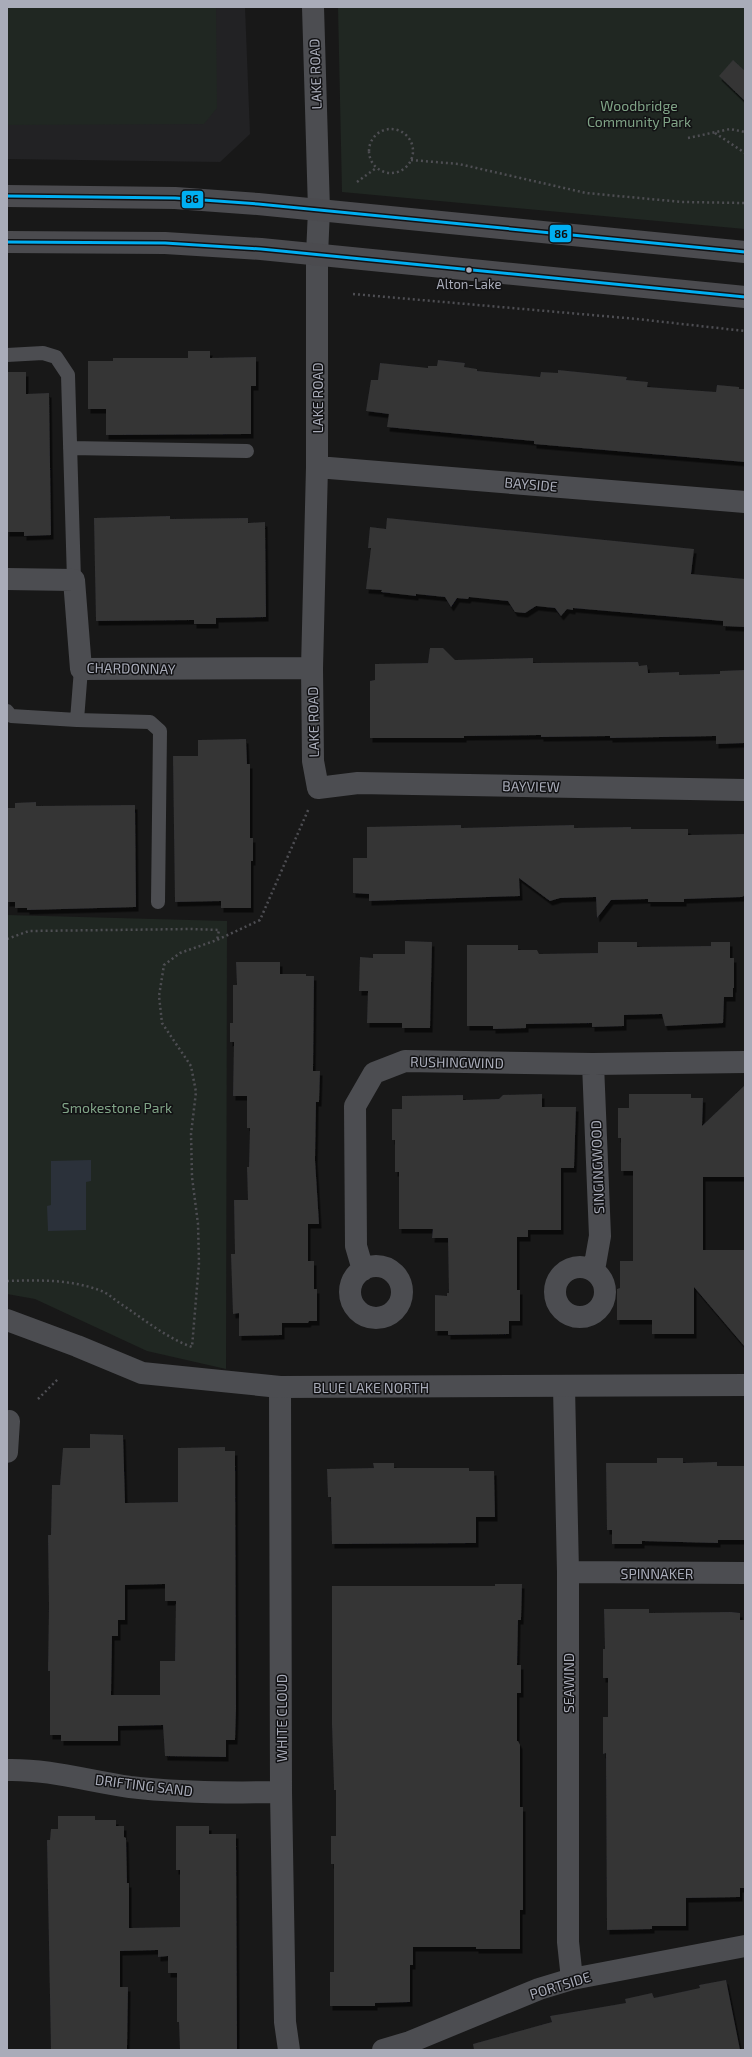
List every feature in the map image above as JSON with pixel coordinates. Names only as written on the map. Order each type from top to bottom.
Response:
[{"type":"main road","points":[[7,196],[175,198],[319,210],[745,252]]},
{"type":"main road","points":[[7,242],[165,243],[317,255],[745,297]]},
{"type":"street","name":"LAKE ROAD","points":[[312,7],[319,210],[317,255],[317,467],[312,668],[313,761],[318,788]]},
{"type":"street","name":"BAYSIDE","points":[[317,467],[745,502]]},
{"type":"street","points":[[7,579],[74,580]]},
{"type":"street","name":"CHARDONNAY","points":[[74,580],[81,669],[312,668]]},
{"type":"street","name":"BAYVIEW","points":[[318,788],[358,783],[745,790]]},
{"type":"street","name":"RUSHINGWIND","points":[[363,1270],[356,1246],[355,1106],[374,1073],[405,1061],[593,1064],[745,1062]]},
{"type":"street","name":"SINGINGWOOD","points":[[593,1064],[600,1236],[594,1270]]},
{"type":"street","name":"BLUE LAKE NORTH","points":[[7,1320],[77,1346],[142,1373],[280,1386],[745,1386]]},
{"type":"street","name":"WHITE CLOUD","points":[[280,1386],[281,1792],[285,2022],[289,2050]]},
{"type":"street","name":"SEAWIND","points":[[564,1387],[568,1572],[568,1942],[572,1978]]},
{"type":"street","points":[[7,1452],[9,1421]]},
{"type":"street","name":"SPINNAKER","points":[[568,1572],[745,1573]]},
{"type":"street","name":"DRIFTING SAND","points":[[7,1770],[39,1770],[130,1787],[213,1793],[281,1792]]},
{"type":"street","name":"PORTSIDE","points":[[383,2050],[410,2042],[539,1989],[572,1978],[745,1946]]},
{"type":"lane","points":[[7,355],[43,353],[56,357],[68,375],[74,580]]},
{"type":"lane","points":[[70,448],[248,451]]},
{"type":"lane","points":[[76,720],[81,669]]},
{"type":"lane","points":[[7,710],[10,716],[150,722],[160,731],[158,902]]},
{"type":"path","points":[[391,129],[400,131],[408,137],[412,145],[411,160],[405,168],[397,173],[381,172],[376,168],[369,156],[369,147],[373,139],[383,130],[391,129]]},
{"type":"path","points":[[688,138],[730,129],[745,132]]},
{"type":"path","points":[[714,133],[745,153]]},
{"type":"path","points":[[411,160],[459,164],[586,194],[682,202],[745,203]]},
{"type":"path","points":[[357,182],[376,168]]},
{"type":"path","points":[[353,294],[636,319],[745,331]]},
{"type":"path","points":[[7,1281],[61,1281],[104,1293],[157,1329],[181,1343],[192,1347],[199,1263],[198,1224],[192,1177],[191,1134],[196,1092],[191,1066],[162,1022],[159,996],[164,965],[180,953],[217,940],[260,920],[318,788]]},
{"type":"path","points":[[7,939],[30,930],[192,929],[219,930],[217,940]]},
{"type":"path","points":[[38,1399],[58,1379]]},
{"type":"shaded area","points":[[7,7],[245,7],[250,134],[220,162],[7,159]]},
{"type":"shaded area","points":[[91,1160],[91,1181],[86,1182],[86,1230],[48,1231],[47,1206],[51,1205],[51,1161]]},
{"type":"green space","points":[[7,7],[216,7],[217,108],[204,124],[7,125]]},
{"type":"green space","name":"Woodbridge Community Park","points":[[338,7],[745,7],[745,229],[342,192]]},
{"type":"green space","name":"Smokestone Park","points":[[7,915],[227,921],[226,1369],[147,1351],[35,1299],[7,1294]]},
{"type":"building","points":[[733,60],[745,71],[745,101],[719,76]]},
{"type":"building","points":[[188,351],[210,351],[210,358],[256,357],[256,386],[251,386],[251,434],[106,435],[106,409],[88,409],[88,361],[113,361],[113,358],[188,358]]},
{"type":"building","points":[[438,360],[465,363],[464,367],[477,369],[477,371],[540,377],[541,372],[558,373],[558,370],[627,377],[626,380],[648,382],[647,387],[716,392],[717,385],[739,387],[739,389],[745,389],[745,462],[534,444],[534,441],[387,427],[389,414],[366,411],[371,380],[378,380],[380,363],[428,368],[428,366],[437,366]]},
{"type":"building","points":[[7,372],[26,372],[26,394],[49,393],[51,535],[24,536],[24,532],[7,532]]},
{"type":"building","points":[[170,516],[170,519],[248,518],[248,523],[265,522],[266,617],[216,618],[216,624],[194,624],[194,620],[96,621],[94,518]]},
{"type":"building","points":[[387,518],[694,549],[691,574],[745,579],[745,627],[723,626],[723,621],[573,608],[573,610],[567,609],[561,616],[555,608],[536,606],[525,613],[515,612],[508,601],[469,597],[468,599],[457,598],[451,607],[445,597],[416,594],[416,596],[381,592],[382,590],[366,589],[371,548],[368,548],[370,527],[386,529]]},
{"type":"building","points":[[430,648],[443,648],[455,660],[533,658],[533,663],[638,662],[639,666],[647,665],[648,673],[679,672],[679,675],[720,674],[720,671],[745,670],[745,743],[716,744],[716,736],[610,738],[610,736],[541,737],[541,735],[464,736],[464,738],[370,738],[370,681],[375,680],[375,664],[428,663]]},
{"type":"building","points":[[246,739],[247,764],[250,764],[250,838],[253,838],[253,861],[251,861],[251,908],[221,908],[221,901],[175,902],[173,756],[198,756],[198,740]]},
{"type":"building","points":[[36,802],[36,806],[135,805],[136,907],[27,910],[27,908],[15,908],[15,902],[7,902],[7,808],[15,808],[15,803]]},
{"type":"building","points":[[461,825],[461,828],[574,825],[574,828],[631,827],[631,829],[688,829],[688,835],[745,834],[745,895],[742,897],[684,899],[684,902],[648,902],[648,899],[611,900],[597,918],[596,897],[560,898],[550,901],[519,878],[520,896],[369,901],[369,894],[353,893],[353,858],[367,858],[367,827]]},
{"type":"building","points":[[405,941],[432,942],[430,1028],[402,1028],[402,1023],[367,1023],[368,991],[359,991],[360,957],[373,958],[373,954],[405,954]]},
{"type":"building","points":[[598,942],[637,942],[637,947],[711,946],[711,942],[730,942],[730,958],[734,958],[734,988],[733,997],[724,997],[723,1023],[665,1026],[662,1014],[624,1015],[624,1026],[592,1027],[592,1023],[526,1024],[526,1028],[493,1029],[493,1026],[467,1026],[467,945],[518,945],[518,950],[537,950],[539,954],[598,953]]},
{"type":"building","points":[[236,962],[280,962],[280,974],[306,974],[306,976],[314,976],[313,1071],[320,1071],[319,1102],[316,1102],[315,1160],[319,1224],[308,1224],[308,1261],[314,1261],[314,1289],[317,1289],[317,1321],[309,1321],[308,1323],[282,1323],[282,1335],[239,1336],[239,1313],[233,1314],[231,1254],[235,1254],[234,1200],[248,1200],[247,1167],[249,1167],[250,1128],[247,1128],[247,1096],[233,1096],[234,1042],[230,1042],[230,1023],[233,1023],[233,985],[237,985]]},
{"type":"building","points":[[745,1085],[745,1177],[703,1177],[703,1250],[745,1250],[745,1347],[694,1287],[694,1334],[652,1334],[652,1320],[617,1320],[617,1289],[620,1288],[620,1261],[633,1261],[633,1171],[621,1171],[621,1138],[618,1138],[618,1108],[629,1108],[629,1094],[691,1094],[691,1098],[703,1098],[702,1126]]},
{"type":"building","points":[[542,1094],[542,1107],[576,1107],[574,1168],[561,1168],[561,1230],[528,1230],[528,1237],[517,1237],[517,1290],[520,1290],[520,1321],[509,1321],[509,1334],[448,1335],[448,1331],[435,1331],[435,1295],[447,1296],[447,1293],[449,1293],[448,1238],[432,1238],[433,1229],[399,1229],[399,1172],[395,1172],[395,1140],[392,1140],[392,1109],[402,1109],[402,1096],[463,1095],[463,1100],[499,1099],[503,1095]]},
{"type":"building","points":[[90,1434],[123,1435],[125,1503],[178,1502],[178,1448],[225,1447],[225,1451],[235,1451],[236,1708],[235,1740],[226,1740],[226,1757],[165,1756],[163,1725],[118,1726],[118,1741],[61,1741],[61,1735],[50,1735],[50,1671],[48,1671],[48,1535],[51,1535],[52,1485],[60,1485],[63,1448],[90,1448]],"holes":[[[165,1584],[165,1601],[176,1601],[175,1661],[160,1661],[160,1695],[111,1695],[112,1636],[118,1636],[118,1620],[125,1620],[125,1585]]]},
{"type":"building","points":[[657,1458],[683,1458],[683,1463],[717,1462],[717,1466],[745,1466],[745,1540],[718,1540],[718,1543],[642,1541],[642,1544],[612,1544],[612,1530],[607,1530],[606,1463],[657,1463]]},
{"type":"building","points":[[373,1463],[394,1463],[394,1468],[469,1468],[469,1471],[494,1471],[495,1517],[476,1517],[476,1543],[332,1544],[331,1497],[328,1497],[327,1469],[374,1468]]},
{"type":"building","points":[[495,1584],[522,1584],[521,1620],[518,1620],[517,1665],[521,1665],[521,1693],[517,1693],[517,1741],[520,1745],[520,1807],[523,1807],[523,1910],[520,1910],[520,1949],[413,1947],[413,1965],[410,1965],[410,2002],[375,2003],[375,2006],[330,2006],[330,1972],[334,1972],[334,1864],[331,1864],[331,1836],[336,1836],[336,1790],[334,1790],[332,1724],[332,1586],[495,1586]]},
{"type":"building","points":[[604,1609],[649,1609],[649,1613],[731,1612],[740,1613],[740,1620],[745,1620],[745,1888],[740,1888],[740,1897],[686,1898],[686,1926],[652,1926],[652,1929],[607,1930],[606,1753],[603,1754],[603,1717],[608,1717],[608,1678],[603,1678],[603,1649],[605,1649]]},
{"type":"building","points":[[58,1816],[95,1816],[95,1820],[116,1820],[116,1826],[124,1826],[124,1837],[126,1838],[127,1883],[129,1883],[129,1928],[180,1927],[180,1870],[176,1870],[176,1826],[209,1826],[209,1834],[236,1834],[237,2050],[180,2050],[179,2022],[177,2022],[177,1973],[168,1973],[168,1956],[158,1957],[158,1950],[120,1951],[120,1987],[128,1987],[127,2050],[51,2050],[47,1840],[50,1840],[51,1829],[58,1829]]},
{"type":"building","points":[[726,1980],[740,2050],[474,2050],[473,2044],[552,2022],[550,2016],[626,2003],[625,1999],[652,1993],[654,1998],[700,1988],[699,1985]]},
{"type":"transit line","name":"86","points":[[7,196],[175,198],[258,204],[745,252]]},
{"type":"transit line","name":"86","points":[[7,242],[165,243],[261,249],[745,297]]},
{"type":"place","name":"Alton-Lake","points":[[469,270]]}]
